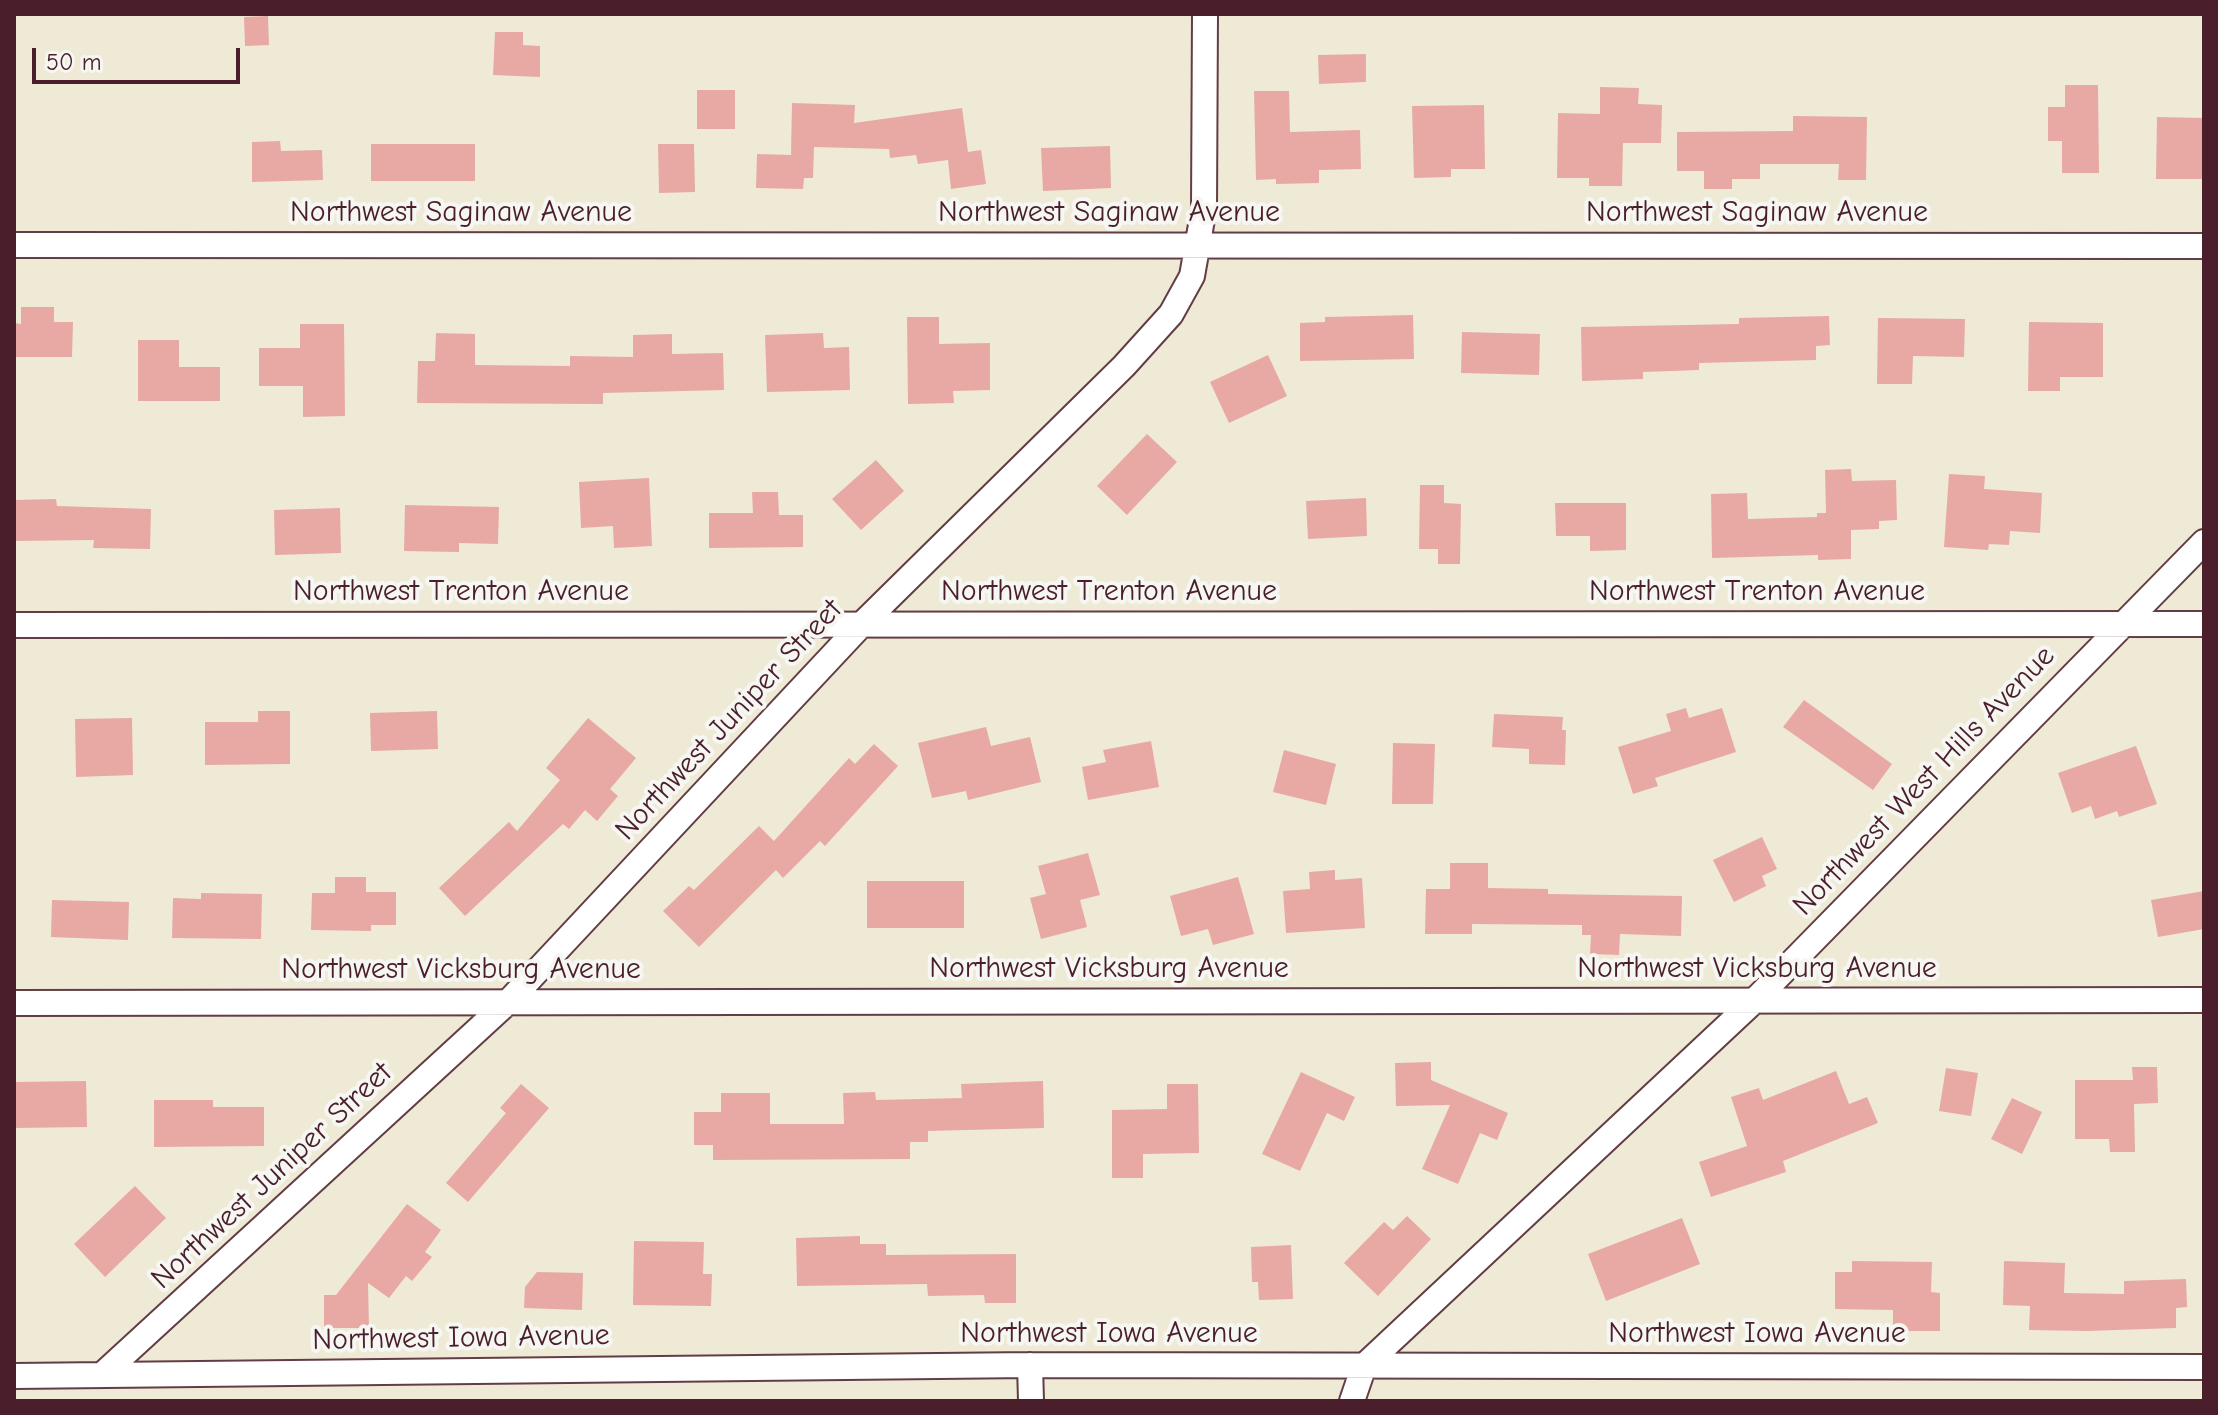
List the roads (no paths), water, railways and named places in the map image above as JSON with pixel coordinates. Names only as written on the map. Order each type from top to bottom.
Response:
[{"type":"street","name":"Northwest Juniper Street","points":[[104,1373],[509,1001],[862,624],[1124,366],[1171,314],[1192,276],[1204,208],[1205,14]]},
{"type":"street","name":"Northwest Saginaw Avenue","points":[[14,245],[2204,246]]},
{"type":"street","name":"Northwest West Hills Avenue","points":[[1352,1401],[1364,1366],[1754,1001],[2204,542]]},
{"type":"street","name":"Northwest Trenton Avenue","points":[[14,625],[2204,624]]},
{"type":"street","name":"Northwest Vicksburg Avenue","points":[[14,1003],[2204,1000]]},
{"type":"street","name":"Northwest Iowa Avenue","points":[[14,1376],[1030,1365],[2204,1367]]},
{"type":"street","points":[[1030,1365],[1031,1401]]}]
